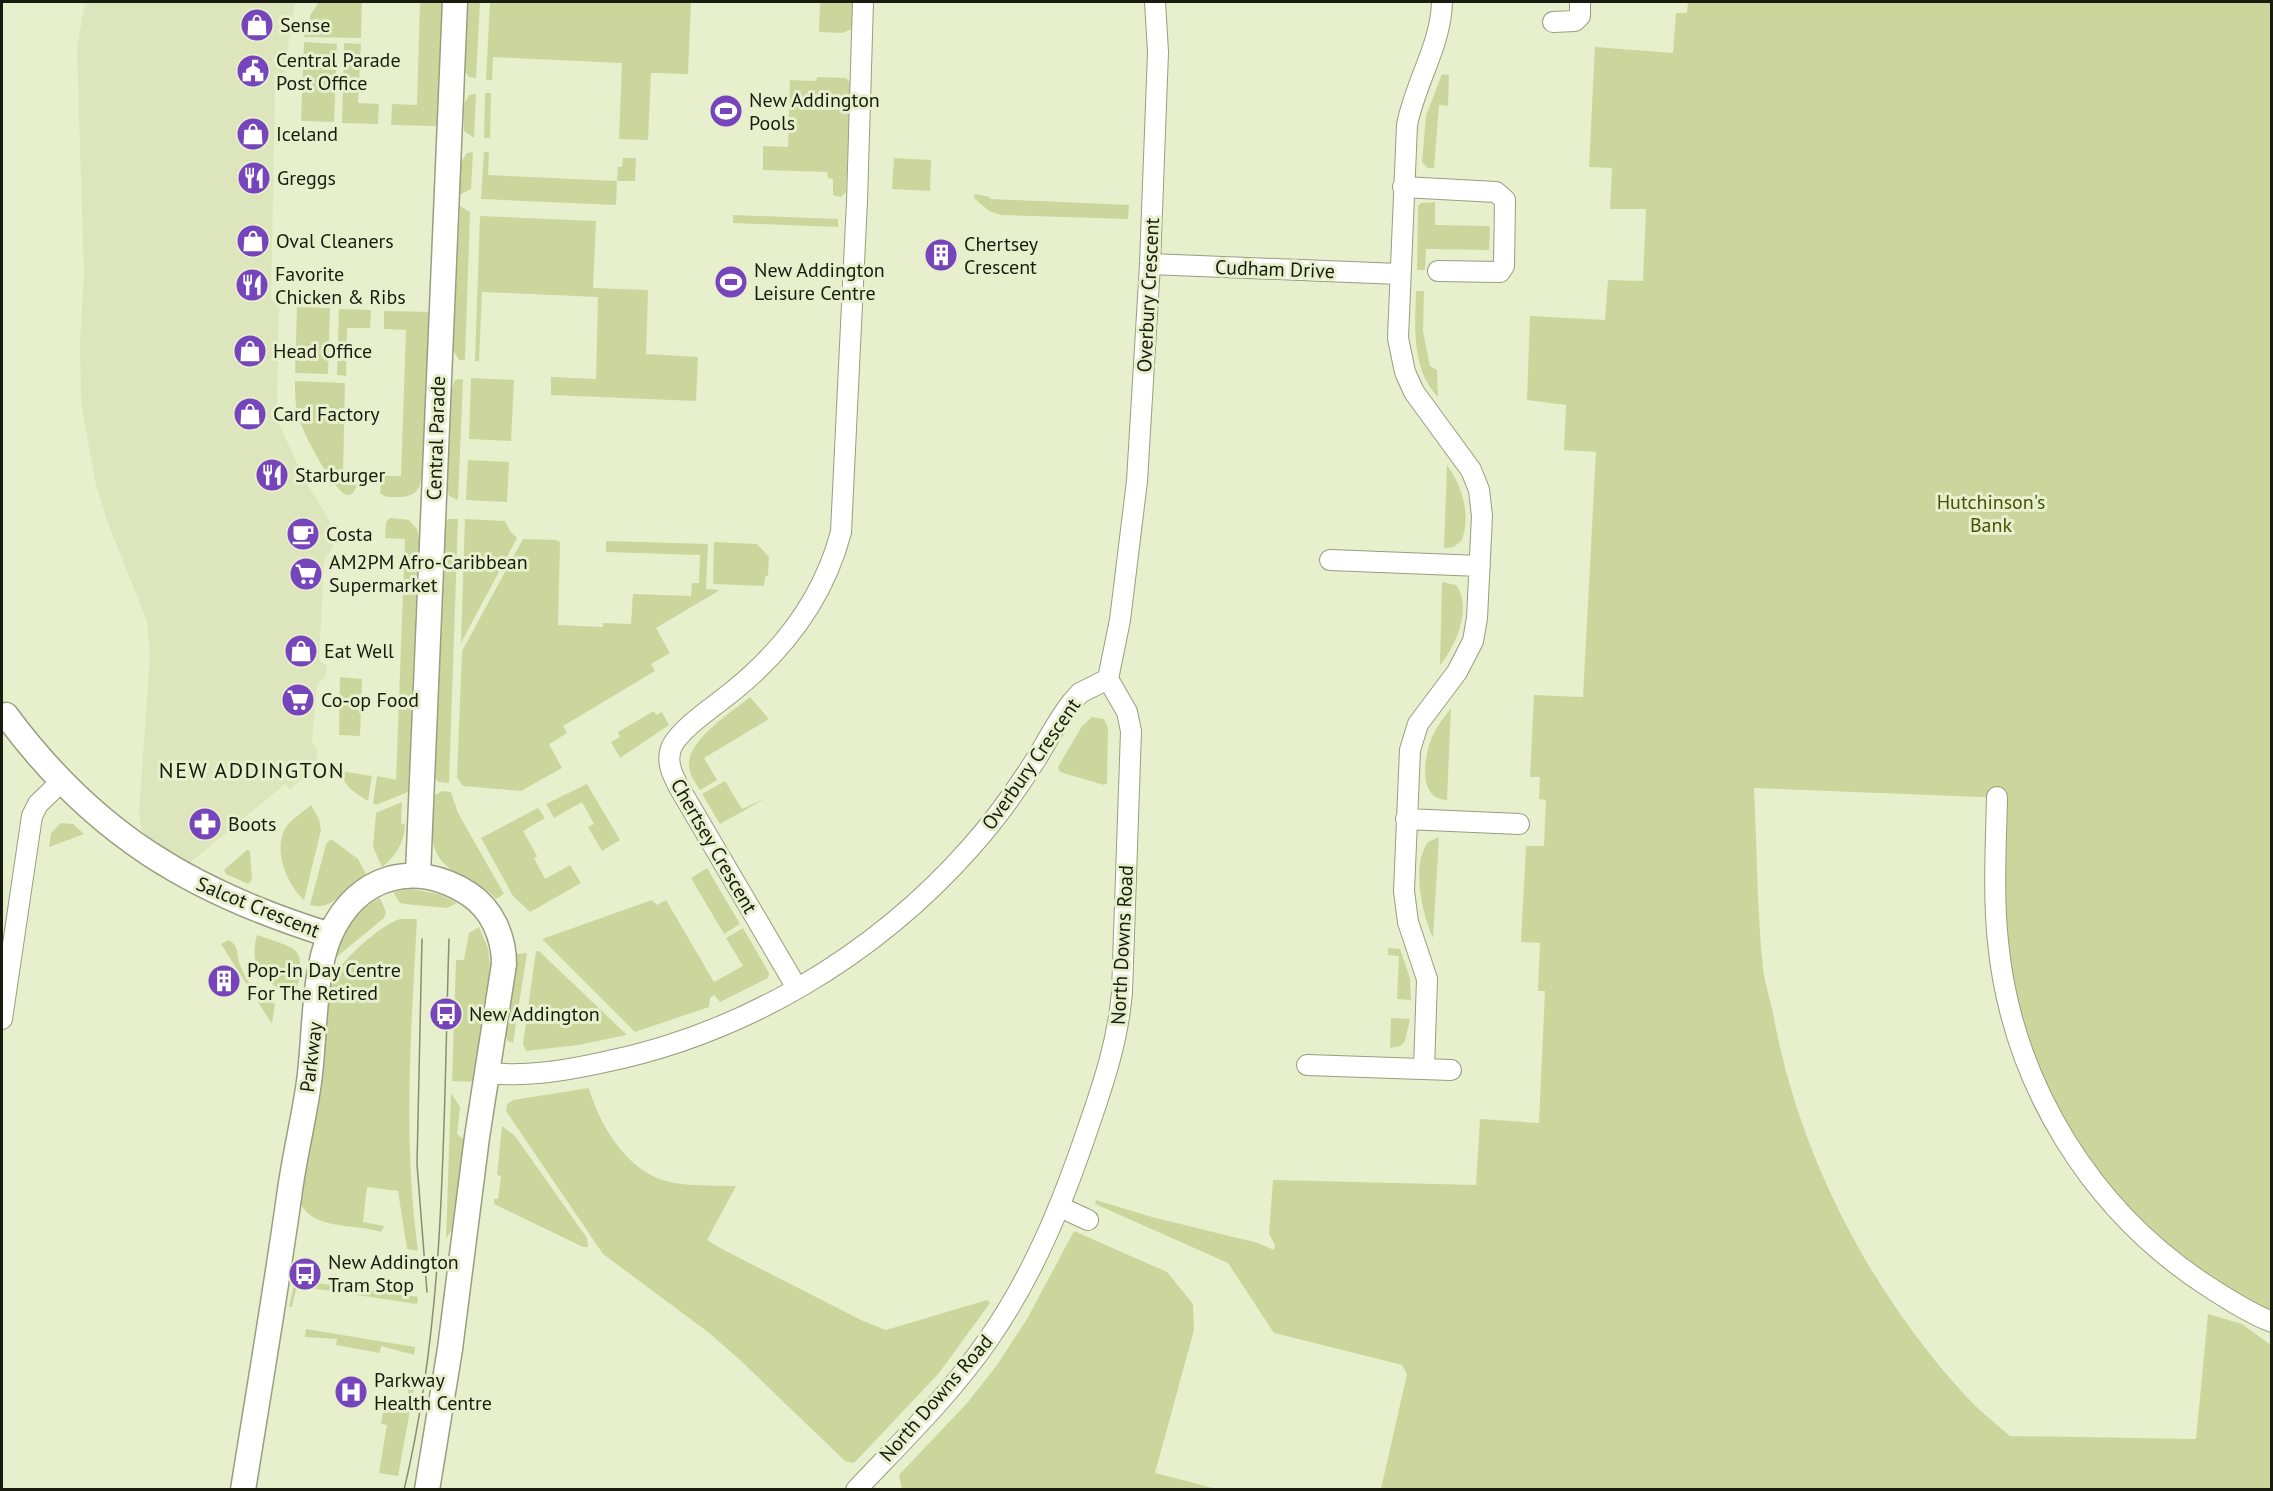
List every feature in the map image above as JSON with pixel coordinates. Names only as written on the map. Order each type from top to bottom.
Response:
[{"type":"street","name":"Central Parade","points":[[418,874],[455,2]]},
{"type":"street","name":"Chertsey Crescent","points":[[797,988],[680,789],[671,771],[670,756],[675,742],[682,734],[752,675],[783,644],[824,582],[839,539],[844,511],[863,2]]},
{"type":"street","name":"Overbury Crescent","points":[[488,1072],[534,1074],[645,1053],[720,1027],[797,988],[867,943],[945,874],[981,836],[1012,796],[1071,702],[1080,693],[1108,679],[1120,620],[1137,482],[1150,264],[1158,52],[1155,2]]},
{"type":"street","points":[[1424,1069],[1428,987],[1404,899],[1406,819],[1412,739],[1422,717],[1457,672],[1470,649],[1477,618],[1482,516],[1475,479],[1461,453],[1416,396],[1405,372],[1398,338],[1403,188],[1410,109],[1438,33],[1442,2]]},
{"type":"street","points":[[1553,22],[1575,21],[1580,16],[1580,2]]},
{"type":"street","points":[[1403,188],[1496,192],[1505,200],[1504,266],[1500,273],[1438,271]]},
{"type":"street","name":"Cudham Drive","points":[[1150,264],[1399,274]]},
{"type":"street","points":[[1330,560],[1480,566]]},
{"type":"street","name":"North Downs Road","points":[[864,1487],[988,1341],[1021,1287],[1060,1207],[1105,1079],[1120,1017],[1131,731],[1123,700],[1108,679]]},
{"type":"street","name":"Salcot Crescent","points":[[3,714],[62,782],[100,819],[135,845],[196,884],[258,910],[330,935]]},
{"type":"street","points":[[2,1019],[30,825],[38,804],[62,782]]},
{"type":"street","points":[[1997,797],[1998,943],[2006,992],[2024,1061],[2044,1103],[2068,1146],[2102,1195],[2148,1241],[2182,1270],[2271,1322]]},
{"type":"street","points":[[1406,819],[1519,824]]},
{"type":"street","name":"Parkway","points":[[243,1490],[309,1082],[322,969],[330,935],[344,913],[370,888],[392,878],[418,874],[450,883],[470,894],[486,911],[502,940],[503,980],[477,1137],[450,1349],[427,1490]]},
{"type":"street","points":[[1307,1065],[1451,1070]]},
{"type":"street","points":[[1060,1207],[1088,1220]]},
{"type":"shaded area","points":[[85,2],[295,2],[283,80],[275,89],[271,300],[279,300],[277,404],[280,426],[305,481],[329,519],[333,537],[333,547],[324,561],[319,659],[327,667],[326,677],[317,684],[312,742],[318,751],[315,765],[308,774],[290,789],[285,784],[191,862],[183,861],[152,842],[141,829],[139,814],[150,655],[147,621],[108,523],[95,481],[81,401],[80,340],[84,277],[77,48]]},
{"type":"green space","points":[[319,2],[362,2],[361,38],[304,37],[311,14]]},
{"type":"green space","points":[[420,2],[442,2],[437,126],[391,125],[392,104],[417,105]]},
{"type":"green space","points":[[467,2],[480,2],[476,78],[469,77],[464,69]]},
{"type":"green space","points":[[490,2],[691,2],[688,74],[651,73],[648,140],[619,139],[622,63],[493,57],[492,80],[486,80]]},
{"type":"green space","points":[[820,2],[853,2],[852,29],[842,33],[819,32]]},
{"type":"green space","name":"Hutchinson's Bank","points":[[1688,2],[2271,2],[2271,1318],[2203,1276],[2126,1210],[2063,1121],[2032,1054],[2008,964],[2004,901],[2006,798],[1754,788],[1763,969],[1784,1065],[1819,1167],[1868,1264],[1897,1309],[1968,1399],[2010,1436],[2196,1439],[2208,1314],[2242,1324],[2271,1345],[2271,1489],[1381,1489],[1407,1374],[1402,1365],[1274,1333],[1228,1263],[1095,1204],[1096,1200],[1152,1217],[1258,1243],[1274,1250],[1275,1245],[1269,1234],[1273,1180],[1476,1185],[1480,1119],[1539,1123],[1545,991],[1538,991],[1540,943],[1521,942],[1526,846],[1544,846],[1546,800],[1539,799],[1540,777],[1530,777],[1534,695],[1583,697],[1596,452],[1564,450],[1566,405],[1527,400],[1530,316],[1605,320],[1608,280],[1643,281],[1646,209],[1610,209],[1612,168],[1589,167],[1595,47],[1673,53],[1676,13],[1687,13]]},
{"type":"green space","points":[[304,42],[337,44],[334,122],[301,121]]},
{"type":"green space","points":[[344,43],[361,44],[358,103],[379,104],[378,124],[342,123]]},
{"type":"green space","points":[[1442,74],[1449,75],[1448,106],[1439,105],[1434,168],[1428,168],[1422,162],[1426,116]]},
{"type":"green space","points":[[817,77],[846,78],[851,83],[846,192],[841,197],[833,195],[833,179],[828,178],[827,172],[763,170],[763,146],[788,147],[790,80],[816,81]]},
{"type":"green space","points":[[485,93],[491,93],[490,138],[484,138]]},
{"type":"green space","points":[[476,94],[474,138],[464,131],[464,104],[469,95]]},
{"type":"green space","points":[[473,152],[471,189],[459,195],[461,162],[467,153]]},
{"type":"green space","points":[[484,152],[489,152],[488,175],[617,181],[616,205],[481,199]]},
{"type":"green space","points":[[623,158],[636,158],[635,181],[617,181],[618,167],[622,167]]},
{"type":"green space","points":[[894,158],[931,160],[930,191],[892,189]]},
{"type":"green space","points":[[975,194],[990,197],[990,199],[1129,205],[1128,219],[1001,215],[989,211],[974,198]]},
{"type":"green space","points":[[1435,202],[1435,225],[1490,226],[1489,250],[1426,249],[1425,270],[1417,270],[1418,206],[1421,203]]},
{"type":"green space","points":[[460,206],[470,212],[465,360],[459,360],[453,350]]},
{"type":"green space","points":[[733,215],[838,219],[838,227],[733,223]]},
{"type":"green space","points":[[480,216],[596,221],[593,288],[648,290],[646,354],[698,357],[696,401],[551,395],[551,377],[596,379],[598,297],[482,292],[479,361],[475,361]]},
{"type":"green space","points":[[1416,291],[1424,291],[1423,331],[1430,366],[1437,370],[1438,397],[1429,386],[1423,373],[1416,347]]},
{"type":"green space","points":[[297,307],[330,308],[328,374],[295,373]]},
{"type":"green space","points":[[339,309],[371,310],[370,328],[347,328],[346,376],[337,375]]},
{"type":"green space","points":[[384,311],[430,312],[422,476],[416,491],[405,496],[388,497],[380,493],[382,476],[401,476],[406,330],[384,329]]},
{"type":"green space","points":[[471,378],[514,380],[511,441],[469,439]]},
{"type":"green space","points":[[463,379],[458,500],[449,496],[447,488],[452,388],[455,380]]},
{"type":"green space","points":[[295,381],[345,383],[343,475],[355,480],[357,486],[352,494],[346,495],[333,482],[307,437],[297,410]]},
{"type":"green space","points":[[468,460],[509,462],[507,502],[466,500]]},
{"type":"green space","points":[[1447,465],[1461,491],[1466,520],[1462,540],[1454,547],[1444,548]]},
{"type":"green space","points":[[390,518],[409,520],[417,529],[419,537],[408,792],[376,805],[373,803],[377,776],[396,780],[405,539],[385,538],[386,522]]},
{"type":"green space","points":[[448,519],[458,519],[449,783],[439,782],[435,778],[444,525]]},
{"type":"green space","points":[[465,519],[505,521],[517,538],[461,643]]},
{"type":"green space","points":[[523,539],[560,542],[558,625],[603,627],[603,623],[631,624],[633,594],[691,596],[692,583],[699,583],[700,555],[606,552],[606,541],[708,544],[706,589],[720,590],[656,628],[670,653],[651,664],[655,671],[563,726],[567,733],[549,744],[562,768],[521,791],[463,786],[457,778],[462,651]]},
{"type":"green space","points":[[714,542],[757,544],[769,557],[768,575],[765,577],[764,586],[713,584]]},
{"type":"green space","points":[[1442,582],[1456,585],[1463,604],[1456,638],[1440,665]]},
{"type":"green space","points":[[340,677],[362,679],[360,736],[339,735]]},
{"type":"green space","points":[[750,697],[769,719],[704,758],[717,780],[700,790],[689,768],[691,755],[703,736],[712,727]]},
{"type":"green space","points":[[1451,708],[1447,800],[1437,798],[1431,793],[1425,776],[1425,765],[1432,737]]},
{"type":"green space","points":[[654,711],[656,715],[662,712],[669,725],[620,758],[611,742],[620,737],[618,732]]},
{"type":"green space","points":[[1092,717],[1104,719],[1108,728],[1107,783],[1104,785],[1060,772],[1058,767],[1082,726]]},
{"type":"green space","points":[[340,771],[372,776],[368,801],[347,785]]},
{"type":"green space","points":[[725,781],[742,809],[766,798],[720,824],[702,794]]},
{"type":"green space","points":[[587,784],[620,840],[602,851],[588,827],[594,824],[582,802],[554,818],[546,804]]},
{"type":"green space","points":[[442,791],[451,792],[458,813],[504,894],[496,899],[486,890],[452,870],[442,862],[437,853],[433,833],[435,795]]},
{"type":"green space","points":[[402,802],[401,823],[405,825],[403,838],[395,854],[382,867],[373,847],[376,813]]},
{"type":"green space","points":[[311,805],[319,819],[321,830],[304,900],[287,876],[281,856],[281,846],[286,827]]},
{"type":"green space","points":[[538,808],[545,818],[523,831],[537,856],[534,858],[545,879],[570,865],[581,883],[530,912],[513,896],[481,838]]},
{"type":"green space","points":[[61,823],[73,824],[84,834],[49,847],[51,833]]},
{"type":"green space","points":[[1439,837],[1433,938],[1422,903],[1419,876],[1420,863],[1428,842]]},
{"type":"green space","points":[[331,839],[358,859],[366,874],[326,905],[310,905],[326,844]]},
{"type":"green space","points":[[247,850],[250,851],[252,880],[248,884],[226,874],[224,870]]},
{"type":"green space","points":[[707,868],[740,924],[724,934],[691,878]]},
{"type":"green space","points":[[411,889],[439,894],[457,903],[447,908],[405,904],[400,903],[393,892]]},
{"type":"green space","points":[[380,898],[386,912],[384,918],[333,960],[344,932],[350,924],[364,909]]},
{"type":"green space","points":[[652,900],[657,905],[666,900],[714,982],[743,966],[726,938],[743,928],[769,973],[768,978],[720,1002],[714,995],[710,998],[709,1007],[635,1032],[542,939]]},
{"type":"green space","points":[[400,919],[417,919],[410,1127],[413,1210],[418,1251],[407,1249],[398,1191],[367,1187],[363,1222],[384,1226],[381,1232],[324,1222],[305,1211],[299,1201],[320,1082],[326,1001],[330,983],[341,966],[360,946],[382,928]]},
{"type":"green space","points":[[479,927],[488,948],[490,966],[475,1082],[452,1081],[456,960],[464,960],[469,933]]},
{"type":"green space","points":[[257,935],[284,944],[297,953],[300,967],[296,995],[275,986],[261,974],[255,958]]},
{"type":"green space","points":[[229,940],[236,948],[240,965],[249,983],[258,993],[275,1004],[272,1024],[221,944]]},
{"type":"green space","points":[[1388,948],[1400,949],[1410,978],[1411,1000],[1397,999],[1399,956],[1388,955]]},
{"type":"green space","points":[[536,951],[539,951],[627,1035],[578,1045],[526,1051],[523,1044]]},
{"type":"green space","points":[[527,953],[513,1043],[508,1041],[505,1035],[516,954]]},
{"type":"green space","points":[[1391,1018],[1410,1019],[1405,1041],[1400,1046],[1390,1048]]},
{"type":"green space","points":[[589,1088],[599,1116],[615,1143],[625,1155],[649,1174],[680,1184],[736,1186],[707,1240],[722,1249],[861,1320],[886,1330],[987,1300],[990,1303],[939,1373],[853,1463],[845,1461],[708,1332],[603,1254],[506,1111],[507,1104],[513,1100]]},
{"type":"green space","points":[[451,1093],[460,1107],[457,1134],[466,1141],[455,1224],[446,1239]]},
{"type":"green space","points":[[502,1126],[515,1136],[587,1238],[588,1247],[583,1247],[494,1204],[494,1199],[498,1199],[501,1176],[497,1175]]},
{"type":"green space","points":[[1074,1231],[1167,1272],[1193,1304],[1194,1330],[1155,1473],[1217,1489],[902,1489],[899,1475],[968,1402],[997,1365],[1027,1319]]},
{"type":"green space","points":[[295,1280],[418,1297],[417,1304],[297,1286],[292,1307],[289,1307]]},
{"type":"green space","points":[[306,1329],[415,1347],[414,1355],[381,1346],[380,1353],[336,1345],[337,1339],[305,1337]]},
{"type":"green space","points":[[410,1381],[415,1383],[398,1476],[379,1473],[387,1425],[381,1424],[385,1399],[406,1402]]},
{"type":"tram line","points":[[422,939],[417,1164],[427,1292]]},
{"type":"tram line","points":[[404,1490],[418,1422],[436,1285],[449,939]]},
{"type":"place","name":"Sense","points":[[257,25]]},
{"type":"place","name":"Central Parade Post Office","points":[[253,71]]},
{"type":"place","name":"New Addington Pools","points":[[726,111]]},
{"type":"place","name":"Iceland","points":[[253,134]]},
{"type":"place","name":"Greggs","points":[[254,178]]},
{"type":"place","name":"Oval Cleaners","points":[[253,241]]},
{"type":"place","name":"Chertsey Crescent","points":[[941,255]]},
{"type":"place","name":"New Addington Leisure Centre","points":[[731,282]]},
{"type":"place","name":"Favorite Chicken & Ribs","points":[[252,285]]},
{"type":"place","name":"Head Office","points":[[250,351]]},
{"type":"place","name":"Card Factory","points":[[250,414]]},
{"type":"place","name":"Starburger","points":[[272,475]]},
{"type":"place","name":"Costa","points":[[303,534]]},
{"type":"place","name":"AM2PM Afro-Caribbean Supermarket","points":[[306,574]]},
{"type":"place","name":"Eat Well","points":[[301,651]]},
{"type":"place","name":"Co-op Food","points":[[298,700]]},
{"type":"place","name":"Boots","points":[[205,824]]},
{"type":"place","name":"Pop-In Day Centre For The Retired","points":[[224,981]]},
{"type":"place","name":"New Addington","points":[[446,1014]]},
{"type":"place","name":"New Addington Tram Stop","points":[[305,1274]]},
{"type":"place","name":"Parkway Health Centre","points":[[351,1392]]},
{"type":"district","name":"NEW ADDINGTON","points":[[252,770]]}]
